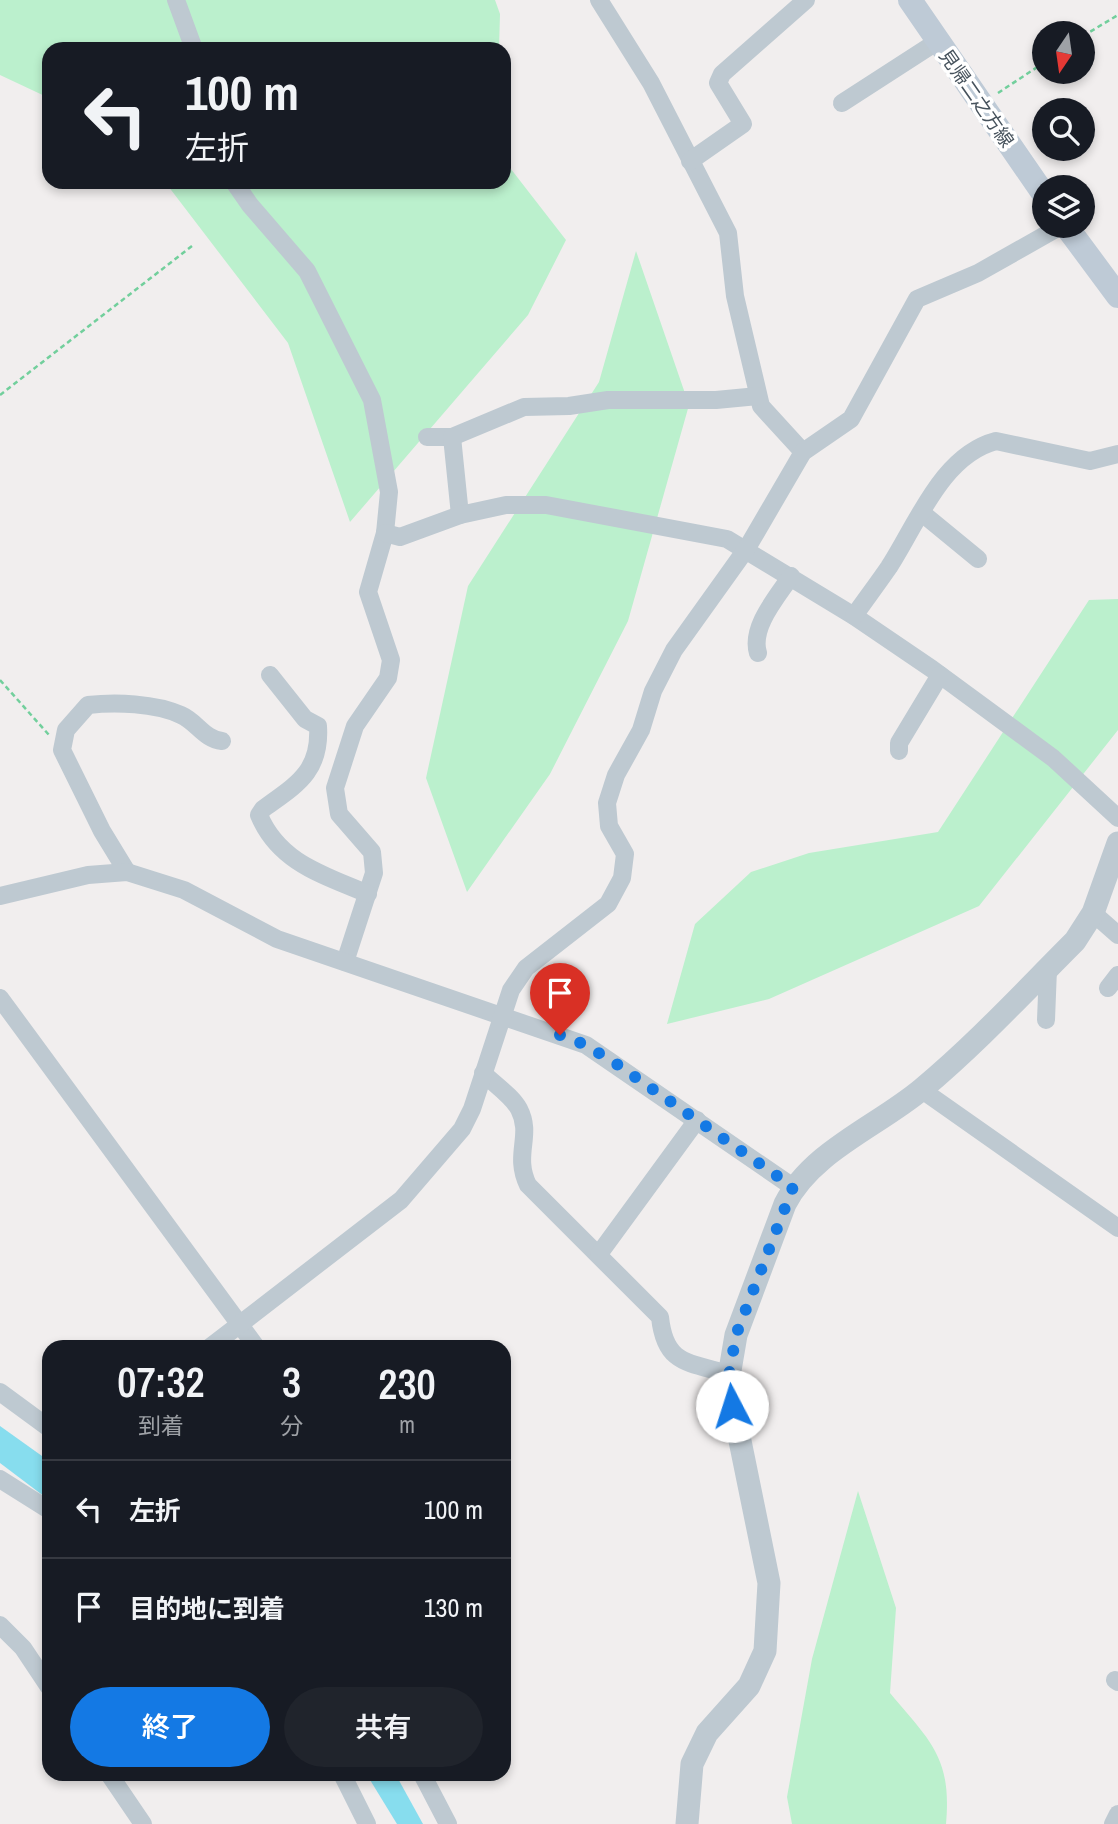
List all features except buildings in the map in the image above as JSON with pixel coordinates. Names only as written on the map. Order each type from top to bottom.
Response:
[{"type":"main road","name":"見帰二之方線","points":[[910,0],[1032,177]]},
{"type":"main road","points":[[1072,238],[1118,296]]},
{"type":"street","points":[[176,0],[191,42]]},
{"type":"street","points":[[599,0],[651,83],[728,233],[735,296],[761,406],[803,452]]},
{"type":"street","points":[[690,161],[743,124],[718,83],[722,74],[806,0]]},
{"type":"street","points":[[842,103],[938,41]]},
{"type":"street","points":[[239,189],[307,271],[372,400],[389,492],[385,533],[368,592],[375,621],[391,660],[388,678],[355,726],[335,788],[339,814],[372,852],[374,873],[345,962]]},
{"type":"street","points":[[220,1340],[401,1200],[462,1129],[472,1109],[511,990],[526,968],[608,904],[622,878],[625,854],[609,826],[607,803],[616,775],[641,730],[653,691],[674,650],[747,548],[803,452],[851,419],[917,299],[978,273],[1041,238]]},
{"type":"street","points":[[427,437],[452,437],[524,407],[569,407],[608,400],[716,400],[758,396]]},
{"type":"street","points":[[452,437],[460,515]]},
{"type":"street","points":[[854,615],[922,513],[936,487],[982,445],[996,441],[1090,461],[1118,454]]},
{"type":"street","points":[[385,533],[400,537],[460,515],[506,505],[546,505],[727,539],[747,548],[854,615],[936,672],[1053,758],[1118,818]]},
{"type":"street","points":[[922,513],[978,559]]},
{"type":"street","points":[[758,653],[759,631],[791,576]]},
{"type":"street","points":[[905,705],[936,672]]},
{"type":"street","points":[[899,751],[899,743],[936,672]]},
{"type":"street","points":[[270,675],[305,719],[317,726],[319,746],[301,781],[263,809],[260,815],[264,825],[276,846],[294,862],[368,894]]},
{"type":"street","points":[[127,872],[102,831],[62,750],[66,730],[88,705],[120,702],[181,715],[212,740],[222,741]]},
{"type":"street","points":[[687,1824],[692,1764],[707,1733],[749,1686],[765,1651],[769,1583],[728,1381],[736,1335],[793,1187],[816,1166],[922,1090],[1076,941],[1093,913],[1116,855]]},
{"type":"street","points":[[0,896],[88,875],[127,872],[184,890],[277,939],[586,1045],[793,1187]]},
{"type":"street","points":[[1093,913],[1118,935]]},
{"type":"street","points":[[1046,1020],[1048,969]]},
{"type":"street","points":[[0,998],[250,1340]]},
{"type":"street","points":[[483,1073],[518,1107],[525,1127],[520,1167],[528,1185],[660,1317],[663,1342],[671,1353],[729,1374]]},
{"type":"street","points":[[922,1090],[1118,1228]]},
{"type":"street","points":[[599,1254],[697,1120]]},
{"type":"street","points":[[0,1392],[42,1423]]},
{"type":"street","points":[[0,1479],[42,1506]]},
{"type":"street","points":[[0,1625],[23,1648],[42,1676]]},
{"type":"street","points":[[114,1781],[143,1824]]},
{"type":"street","points":[[346,1781],[367,1824]]},
{"type":"street","points":[[426,1781],[447,1824]]},
{"type":"street","points":[[1113,1824],[1118,1814]]},
{"type":"path","points":[[1096,28],[1118,15]]},
{"type":"path","points":[[981,104],[1032,71]]},
{"type":"path","points":[[0,395],[192,246]]},
{"type":"path","points":[[0,680],[62,750]]},
{"type":"green space","points":[[0,0],[495,0],[500,14],[499,42],[42,42],[42,95],[0,75]]},
{"type":"green space","points":[[511,169],[566,240],[528,315],[350,522],[288,343],[170,189],[511,189]]},
{"type":"green space","points":[[636,251],[689,405],[628,621],[550,774],[467,892],[426,778],[468,586],[599,382]]},
{"type":"green space","points":[[1118,599],[1118,730],[979,906],[769,999],[667,1024],[695,924],[751,872],[809,853],[938,832],[1089,600]]},
{"type":"green space","points":[[858,1491],[896,1608],[890,1693],[935,1751],[945,1782],[946,1824],[792,1824],[787,1797],[812,1659]]},
{"type":"water","points":[[0,1426],[42,1456],[42,1495],[0,1463]]},
{"type":"water","points":[[371,1781],[399,1781],[423,1824],[397,1824]]},
{"type":"route","points":[[560,1035],[586,1045],[618,1065],[793,1187],[736,1335],[728,1381],[732,1406]]}]
